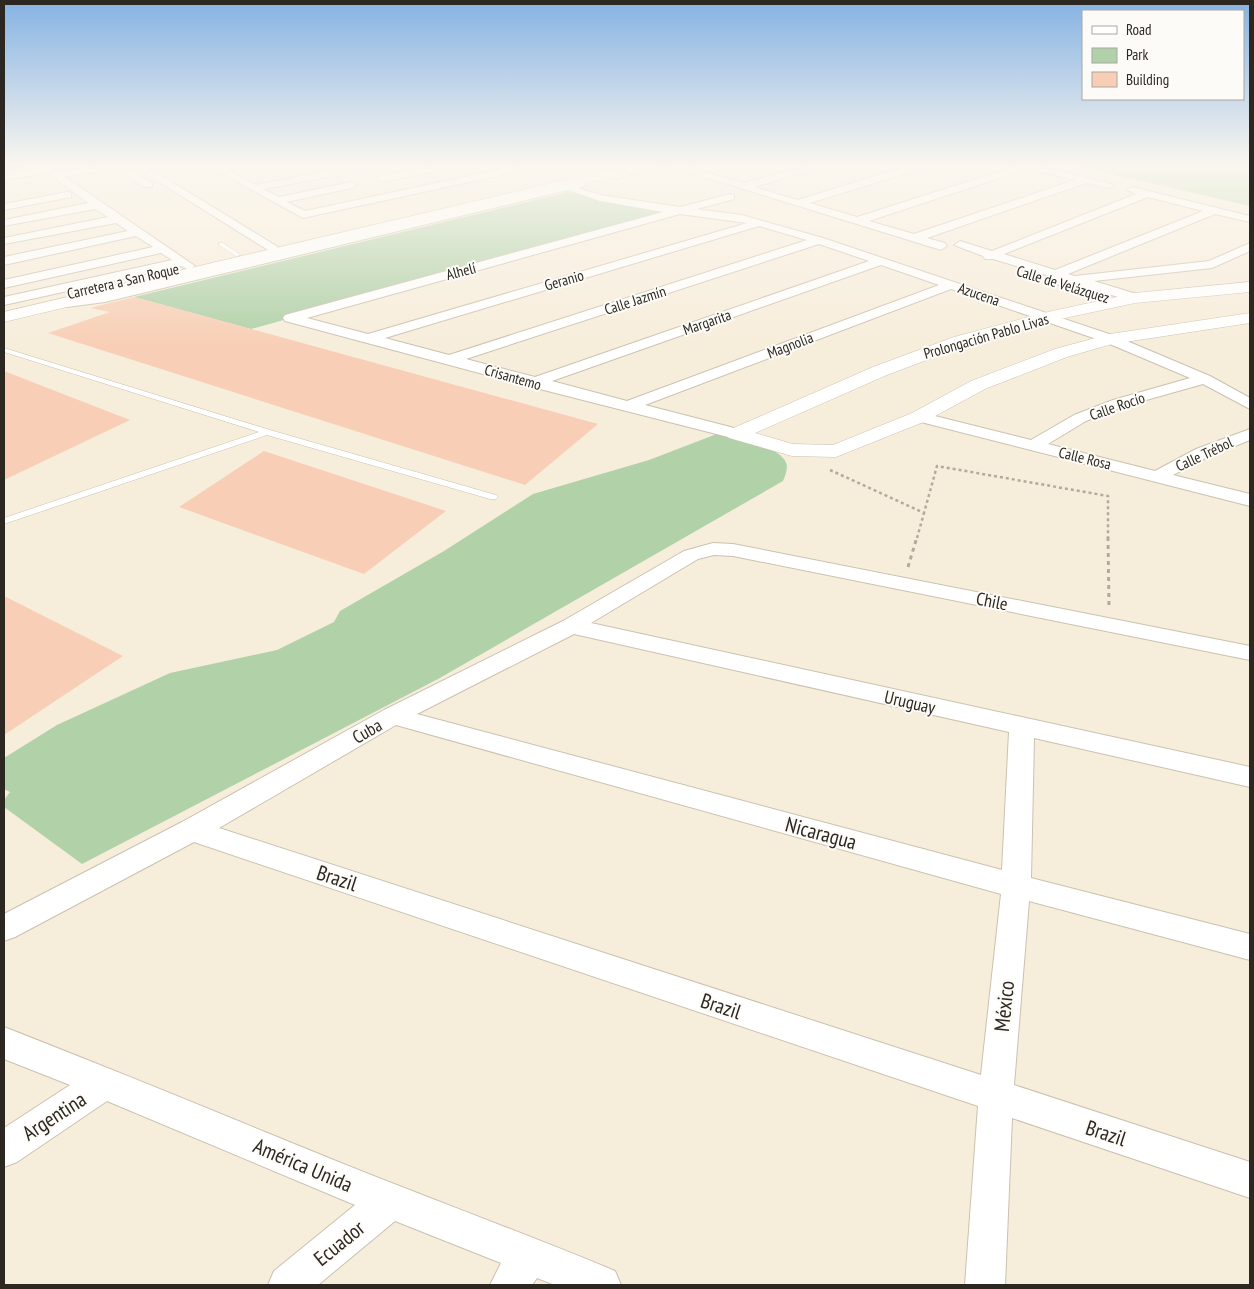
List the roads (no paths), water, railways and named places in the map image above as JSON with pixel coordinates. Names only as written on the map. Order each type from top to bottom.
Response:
[{"type":"main road","name":"Carretera a San Roque","points":[[4,309],[149,275],[186,264],[272,247],[350,225]]},
{"type":"main road","points":[[382,228],[386,225]]},
{"type":"main road","name":"Carretera a San Roque","points":[[4,317],[394,225]]},
{"type":"main road","points":[[64,303],[149,275]]},
{"type":"main road","points":[[1119,302],[1141,302],[1245,287]]},
{"type":"main road","name":"Prolongación Pablo Livas","points":[[736,434],[934,349],[1048,317],[1119,302]]},
{"type":"main road","points":[[1141,302],[1200,324]]},
{"type":"main road","points":[[736,434],[800,451],[828,452],[846,449],[919,417],[978,385],[1061,353],[1110,338],[1250,318]]},
{"type":"street","points":[[4,241],[85,225]]},
{"type":"street","points":[[126,225],[186,264]]},
{"type":"street","points":[[234,225],[272,247]]},
{"type":"street","points":[[64,303],[114,296],[403,225]]},
{"type":"street","name":"Alhelí","points":[[290,318],[633,225]]},
{"type":"street","name":"Geranio","points":[[369,338],[753,225]]},
{"type":"street","name":"Azucena","points":[[767,225],[819,240],[1110,338],[1205,379],[1250,404]]},
{"type":"street","name":"Calle de Velázquez","points":[[882,225],[987,257],[1119,302]]},
{"type":"street","points":[[920,237],[954,225]]},
{"type":"street","points":[[987,257],[1067,225]]},
{"type":"street","points":[[1051,278],[1178,225]]},
{"type":"street","points":[[217,228],[237,227]]},
{"type":"street","points":[[4,261],[137,232]]},
{"type":"street","name":"Calle Jazmín","points":[[451,359],[819,240]]},
{"type":"street","points":[[1074,279],[1212,264],[1250,248]]},
{"type":"street","points":[[4,284],[162,249]]},
{"type":"street","name":"Margarita","points":[[534,383],[881,262]]},
{"type":"street","points":[[4,301],[186,264]]},
{"type":"street","name":"Calle de Velázquez","points":[[1051,278],[1074,279],[1141,302]]},
{"type":"street","name":"Magnolia","points":[[628,406],[951,285]]},
{"type":"street","name":"Crisantemo","points":[[290,318],[736,434]]},
{"type":"street","name":"Calle Rocío","points":[[1034,446],[1080,418],[1119,403],[1205,379]]},
{"type":"street","name":"Calle Rosa","points":[[919,417],[1250,500]]},
{"type":"street","name":"Calle Trébol","points":[[1158,476],[1202,452],[1250,434]]},
{"type":"street","name":"Cuba","points":[[4,928],[192,830],[393,716],[571,626],[691,555],[713,549],[733,550]]},
{"type":"street","name":"Chile","points":[[733,550],[1250,653]]},
{"type":"street","name":"Uruguay","points":[[571,626],[1250,777]]},
{"type":"street","name":"Nicaragua","points":[[393,716],[1016,886],[1250,947]]},
{"type":"street","name":"México","points":[[985,1285],[996,1097],[1016,886],[1022,727]]},
{"type":"street","name":"Brazil","points":[[192,830],[1250,1180]]},
{"type":"street","name":"América Unida","points":[[4,1043],[105,1082],[390,1201],[520,1269],[602,1285]]},
{"type":"street","name":"Argentina","points":[[4,1149],[105,1082]]},
{"type":"street","name":"Ecuador","points":[[288,1285],[390,1201]]},
{"type":"lane","points":[[221,244],[238,255]]},
{"type":"lane","points":[[4,350],[267,432],[493,497]]},
{"type":"lane","points":[[4,521],[267,432]]}]
